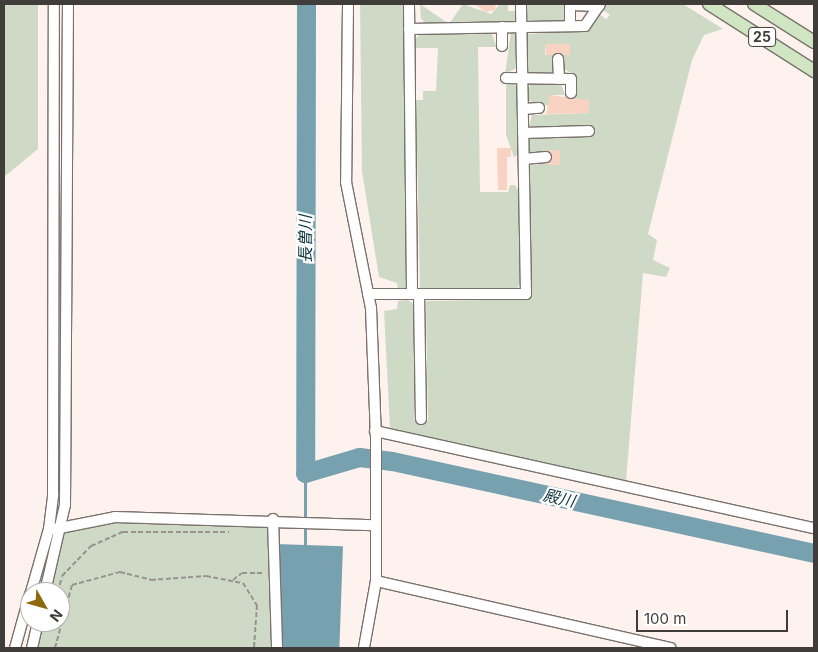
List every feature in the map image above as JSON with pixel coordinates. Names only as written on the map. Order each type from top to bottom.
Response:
[{"type":"main road","name":"25","points":[[709,4],[814,71]]},
{"type":"main road","name":"25","points":[[754,4],[814,42]]},
{"type":"street","points":[[34,582],[55,529],[54,4]]},
{"type":"street","points":[[47,582],[67,440],[68,4]]},
{"type":"street","points":[[348,4],[346,182],[368,294],[376,435],[377,499],[374,525],[376,581],[364,648]]},
{"type":"street","points":[[409,4],[421,419]]},
{"type":"street","points":[[368,294],[526,294],[521,4]]},
{"type":"street","points":[[570,26],[570,4],[599,5]]},
{"type":"street","points":[[409,29],[585,26],[599,5]]},
{"type":"street","points":[[502,27],[502,46]]},
{"type":"street","points":[[558,59],[559,79]]},
{"type":"street","points":[[506,78],[571,79],[571,93]]},
{"type":"street","points":[[523,109],[539,108]]},
{"type":"street","points":[[523,133],[589,132]]},
{"type":"street","points":[[524,159],[546,158]]},
{"type":"street","points":[[376,435],[814,528]]},
{"type":"street","points":[[55,529],[115,518],[273,519],[350,522],[374,525]]},
{"type":"street","points":[[273,519],[277,573],[277,648]]},
{"type":"street","points":[[376,581],[670,648]]},
{"type":"street","points":[[15,648],[20,630]]},
{"type":"street","points":[[32,648],[36,632]]},
{"type":"path","points":[[60,582],[62,576],[90,546],[123,532],[236,532]]},
{"type":"path","points":[[55,648],[72,585],[120,572],[151,580],[206,576],[233,580],[243,584],[257,605],[254,648]]},
{"type":"path","points":[[233,580],[242,573],[277,573]]},
{"type":"green space","points":[[4,4],[38,4],[38,149],[4,177]]},
{"type":"green space","points":[[360,4],[406,4],[407,289],[398,292],[397,283],[379,277],[362,171]]},
{"type":"green space","points":[[420,4],[449,24],[463,4],[491,14],[500,4],[508,4],[508,11],[517,11],[517,17],[513,23],[428,25],[421,19]]},
{"type":"green space","points":[[525,4],[567,4],[566,25],[528,23]]},
{"type":"green space","points":[[605,4],[683,4],[723,29],[704,35],[692,60],[648,234],[657,240],[653,260],[670,268],[666,277],[643,273],[626,481],[390,428],[384,311],[397,309],[398,301],[408,300],[415,305],[414,420],[420,424],[428,421],[426,301],[531,299],[527,167],[548,161],[559,165],[560,151],[531,155],[527,144],[531,138],[589,136],[589,129],[529,126],[532,115],[588,113],[589,100],[575,100],[575,75],[562,68],[561,55],[570,55],[570,45],[546,44],[545,55],[555,55],[552,72],[528,73],[527,34],[587,30],[599,14],[606,19],[610,15],[602,9]]},
{"type":"green space","points":[[491,32],[497,47],[478,47],[480,192],[508,192],[510,185],[515,185],[520,193],[521,282],[517,289],[420,290],[416,100],[423,100],[423,91],[436,91],[438,48],[415,48],[414,41],[420,34]]},
{"type":"green space","points":[[511,32],[517,35],[518,67],[505,74]]},
{"type":"green space","points":[[560,81],[565,95],[550,95],[550,106],[526,100],[531,82]]},
{"type":"green space","points":[[512,83],[518,88],[519,154],[514,157],[506,135],[506,84]]},
{"type":"green space","points":[[115,517],[273,519],[277,648],[30,648],[34,632],[70,632],[70,582],[47,582],[60,530]]},
{"type":"water","points":[[275,544],[343,546],[339,648],[271,648]]},
{"type":"building","points":[[474,4],[495,4],[496,10],[486,12]]},
{"type":"building","points":[[546,44],[570,44],[570,55],[546,55]]},
{"type":"building","points":[[550,95],[589,100],[589,113],[546,114]]},
{"type":"building","points":[[497,148],[511,148],[511,157],[507,157],[507,190],[498,190]]},
{"type":"building","points":[[549,150],[560,151],[560,165],[548,165]]},
{"type":"waterway","name":"殿川","points":[[306,4],[305,473],[359,457],[392,461],[814,553]]},
{"type":"waterway","points":[[305,473],[305,548]]},
{"type":"water label","name":"長曽川","points":[[305,239]]}]
